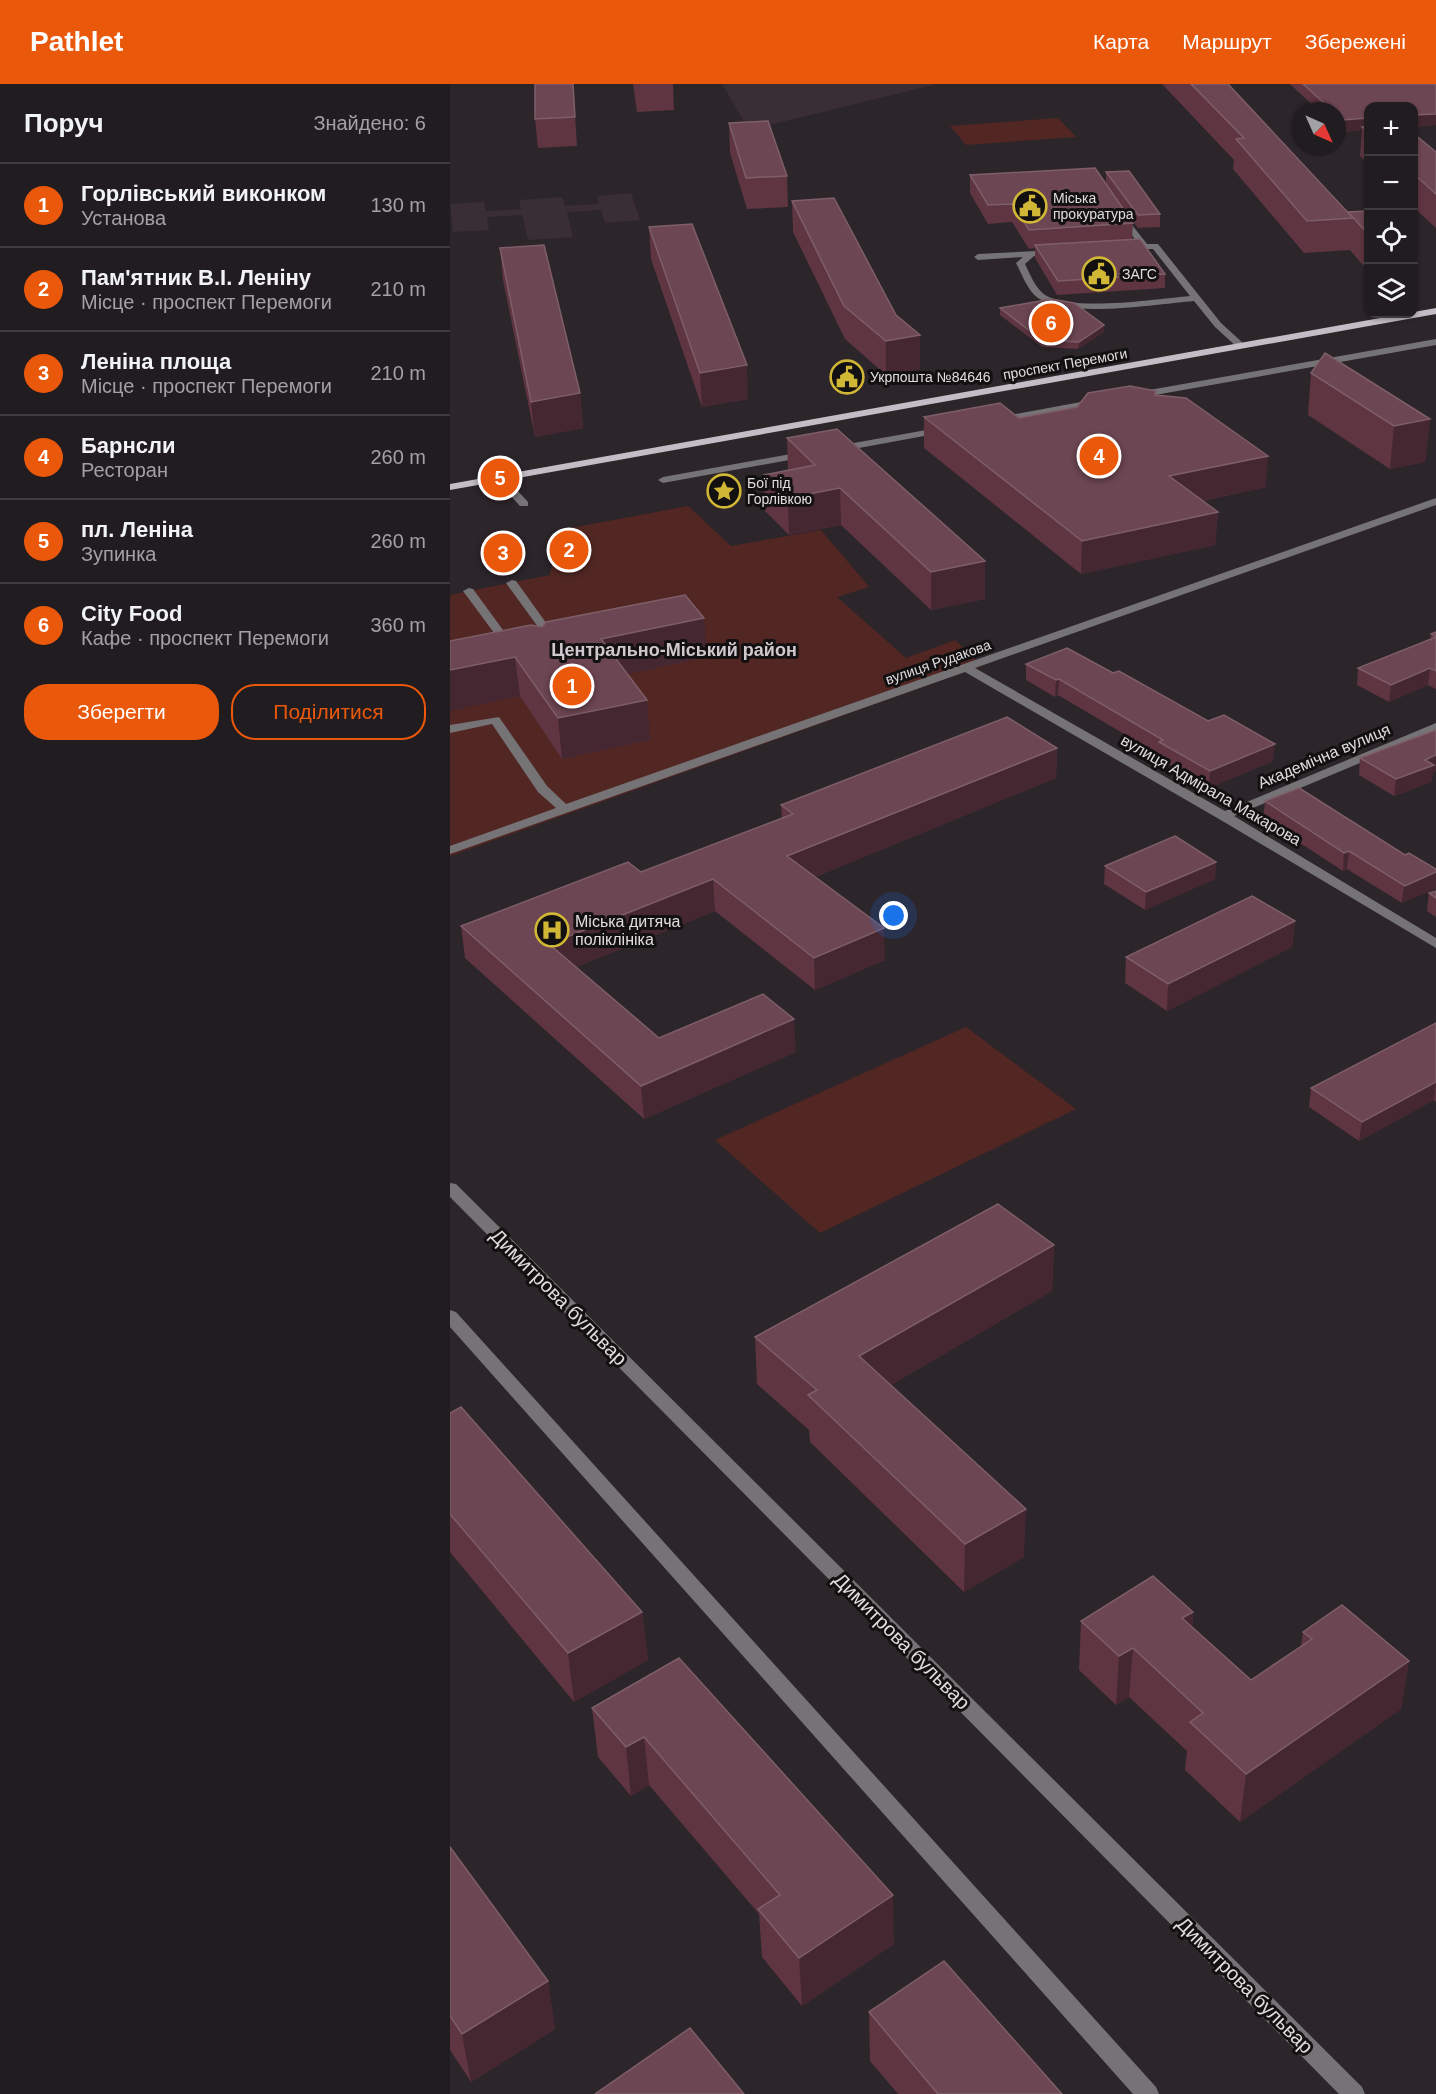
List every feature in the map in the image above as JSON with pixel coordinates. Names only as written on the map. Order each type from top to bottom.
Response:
[{"type":"main road","name":"проспект Перемоги","points":[[450,487],[1436,311]]},
{"type":"street","points":[[1118,210],[1144,246]]},
{"type":"street","points":[[1112,248],[1155,246],[1218,325],[1241,346]]},
{"type":"street","points":[[978,257],[1069,251]]},
{"type":"street","points":[[1031,254],[1020,262],[1037,291],[1056,302],[1090,305],[1196,298]]},
{"type":"street","points":[[1122,398],[1436,342]]},
{"type":"street","points":[[993,421],[1110,400]]},
{"type":"street","points":[[828,450],[957,427]]},
{"type":"street","points":[[663,480],[816,452]]},
{"type":"street","points":[[500,478],[524,504]]},
{"type":"street","name":"вулиця Рудакова","points":[[450,850],[1436,501]]},
{"type":"street","points":[[512,583],[554,640],[538,643]]},
{"type":"street","points":[[469,591],[511,648],[520,646]]},
{"type":"street","name":"вулиця Адмірала Макарова","points":[[967,668],[1224,816],[1436,944]]},
{"type":"street","points":[[450,729],[495,720],[542,789],[565,810]]},
{"type":"street","name":"Академічна вулиця","points":[[1224,816],[1436,727]]},
{"type":"street","name":"Димитрова бульвар","points":[[450,1188],[1354,2094]]},
{"type":"street","points":[[450,1316],[1148,2094]]},
{"type":"shaded area","points":[[722,84],[937,84],[749,130]]},
{"type":"shaded area","points":[[1058,118],[1076,137],[966,145],[950,126]]},
{"type":"shaded area","points":[[631,193],[640,220],[605,223],[601,210],[567,212],[573,237],[528,240],[522,215],[487,217],[489,230],[453,232],[450,204],[484,202],[486,211],[521,209],[519,200],[562,197],[565,206],[599,204],[597,196]]},
{"type":"shaded area","points":[[688,506],[731,546],[821,530],[869,587],[837,597],[906,658],[955,640],[982,666],[450,856],[450,595],[550,575],[560,530]]},
{"type":"shaded area","points":[[966,1027],[1076,1109],[820,1233],[715,1140]]},
{"type":"building","points":[[535,84],[573,84],[575,117],[535,119]]},
{"type":"building","points":[[1191,84],[1228,84],[1292,153],[1292,156],[1295,156],[1353,218],[1307,221],[1236,139],[1244,138]]},
{"type":"building","points":[[1303,84],[1436,84],[1436,114],[1418,115],[1418,102],[1364,102],[1364,118],[1346,120],[1346,102],[1323,102]]},
{"type":"building","points":[[768,121],[787,176],[746,178],[729,123]]},
{"type":"building","points":[[1418,137],[1436,152],[1436,194],[1418,178]]},
{"type":"building","points":[[1095,168],[1133,223],[1029,230],[1013,204],[988,205],[970,175]]},
{"type":"building","points":[[1129,171],[1160,214],[1138,215],[1106,172]]},
{"type":"building","points":[[834,198],[896,315],[920,335],[886,341],[844,306],[792,201]]},
{"type":"building","points":[[1364,211],[1364,230],[1348,212]]},
{"type":"building","points":[[692,224],[747,365],[700,373],[649,227]]},
{"type":"building","points":[[1140,239],[1165,274],[1058,281],[1035,245]]},
{"type":"building","points":[[544,245],[580,393],[531,402],[500,248]]},
{"type":"building","points":[[1051,299],[1074,303],[1104,325],[1079,342],[1042,340],[1000,308]]},
{"type":"building","points":[[1325,353],[1430,419],[1394,426],[1311,373]]},
{"type":"building","points":[[1130,386],[1156,391],[1155,395],[1186,398],[1268,456],[1169,476],[1218,512],[1082,541],[924,417],[1000,403],[1019,418],[1077,407],[1088,393]]},
{"type":"building","points":[[837,429],[985,561],[931,572],[840,488],[788,498],[764,475],[815,465],[787,438]]},
{"type":"building","points":[[685,595],[704,618],[601,639],[647,700],[558,718],[515,657],[450,670],[450,641],[531,625],[542,627],[546,622]]},
{"type":"building","points":[[1436,637],[1436,671],[1430,668],[1391,685],[1358,668]]},
{"type":"building","points":[[1067,648],[1113,673],[1119,671],[1208,721],[1224,715],[1275,744],[1210,771],[1159,742],[1163,740],[1059,679],[1056,680],[1026,664]]},
{"type":"building","points":[[1007,717],[1057,748],[787,856],[884,928],[814,958],[713,879],[549,944],[659,1038],[763,994],[794,1019],[641,1086],[461,926],[628,862],[641,872],[793,814],[781,805]]},
{"type":"building","points":[[1436,730],[1436,755],[1425,760],[1434,765],[1396,779],[1360,758]]},
{"type":"building","points":[[1299,788],[1405,855],[1409,853],[1436,869],[1436,872],[1405,886],[1349,851],[1344,853],[1265,801]]},
{"type":"building","points":[[1175,836],[1216,862],[1146,892],[1105,866]]},
{"type":"building","points":[[1436,891],[1436,898],[1429,893]]},
{"type":"building","points":[[1252,896],[1295,921],[1168,984],[1126,957]]},
{"type":"building","points":[[1436,1023],[1436,1082],[1362,1122],[1311,1088]]},
{"type":"building","points":[[998,1204],[1054,1245],[859,1356],[1026,1509],[965,1544],[808,1395],[817,1390],[755,1337]]},
{"type":"building","points":[[461,1407],[642,1612],[568,1653],[450,1514],[450,1413]]},
{"type":"building","points":[[1153,1576],[1193,1612],[1182,1618],[1251,1680],[1312,1639],[1303,1632],[1342,1605],[1409,1661],[1246,1774],[1190,1722],[1203,1713],[1133,1648],[1119,1656],[1081,1621]]},
{"type":"building","points":[[679,1658],[893,1895],[799,1958],[758,1909],[780,1895],[644,1737],[626,1747],[592,1708]]},
{"type":"building","points":[[450,1847],[548,1981],[462,2034],[450,2016]]},
{"type":"building","points":[[944,1961],[1062,2094],[938,2094],[869,2012]]},
{"type":"building","points":[[690,2028],[744,2094],[595,2094]]},
{"type":"place","name":"Міська прокуратура","points":[[1030,206]]},
{"type":"place","name":"ЗАГС","points":[[1099,274]]},
{"type":"place","name":"City Food","points":[[1051,323]]},
{"type":"place","name":"Укрпошта №84646","points":[[847,377]]},
{"type":"place","name":"Барнсли","points":[[1099,456]]},
{"type":"place","name":"пл. Леніна","points":[[500,478]]},
{"type":"place","name":"Бої під Горлівкою","points":[[724,491]]},
{"type":"place","name":"Пам'ятник В.І. Леніну","points":[[569,550]]},
{"type":"place","name":"Леніна площа","points":[[503,553]]},
{"type":"place","name":"Горлівський виконком","points":[[572,686]]},
{"type":"place","name":"Міська дитяча поліклініка","points":[[552,930]]},
{"type":"district","name":"Центрально-Міський район","points":[[674,650]]}]
